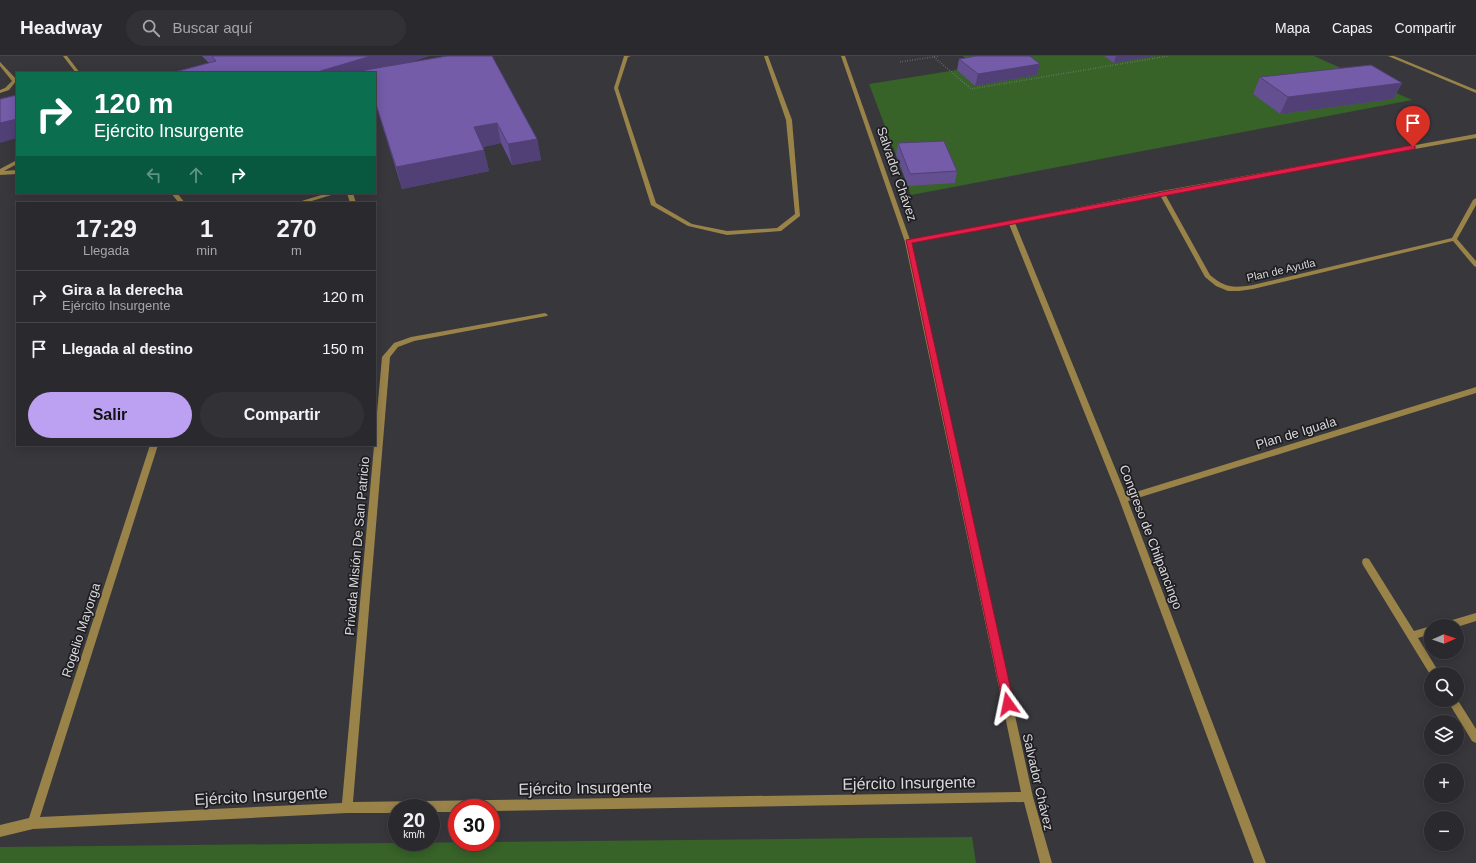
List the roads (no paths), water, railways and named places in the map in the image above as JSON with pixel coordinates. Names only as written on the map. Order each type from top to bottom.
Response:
[{"type":"street","points":[[65,56],[77,72]]},
{"type":"street","points":[[629,56],[626,56],[616,88],[653,204],[690,225],[727,233],[780,230],[798,215],[789,120],[766,56]]},
{"type":"street","name":"Salvador Chávez","points":[[843,56],[908,242],[1028,796],[1046,863]]},
{"type":"street","points":[[1390,56],[1476,92]]},
{"type":"street","points":[[0,63],[15,81],[7,89],[0,92]]},
{"type":"street","points":[[908,242],[1162,193],[1476,136]]},
{"type":"street","points":[[0,172],[16,163]]},
{"type":"street","points":[[0,172],[16,172]]},
{"type":"street","name":"Plan de Ayutla","points":[[1162,193],[1207,276],[1215,284],[1226,289],[1239,290],[1454,239]]},
{"type":"street","points":[[175,194],[181,202]]},
{"type":"street","points":[[302,202],[330,194]]},
{"type":"street","points":[[1476,200],[1454,239],[1476,265]]},
{"type":"street","name":"Congreso de Chilpancingo","points":[[1012,223],[1123,499],[1260,863]]},
{"type":"street","name":"Privada Misión De San Patricio","points":[[347,808],[386,357],[396,345],[413,339],[545,315]]},
{"type":"street","name":"Plan de Iguala","points":[[1123,499],[1476,390]]},
{"type":"street","name":"Rogelio Mayorga","points":[[33,823],[154,446]]},
{"type":"street","points":[[1366,562],[1431,667]]},
{"type":"street","points":[[1464,620],[1476,617]]},
{"type":"street","points":[[1411,636],[1424,632]]},
{"type":"street","points":[[1456,707],[1476,738]]},
{"type":"street","name":"Ejército Insurgente","points":[[0,831],[33,823],[347,808],[1028,796]]}]
